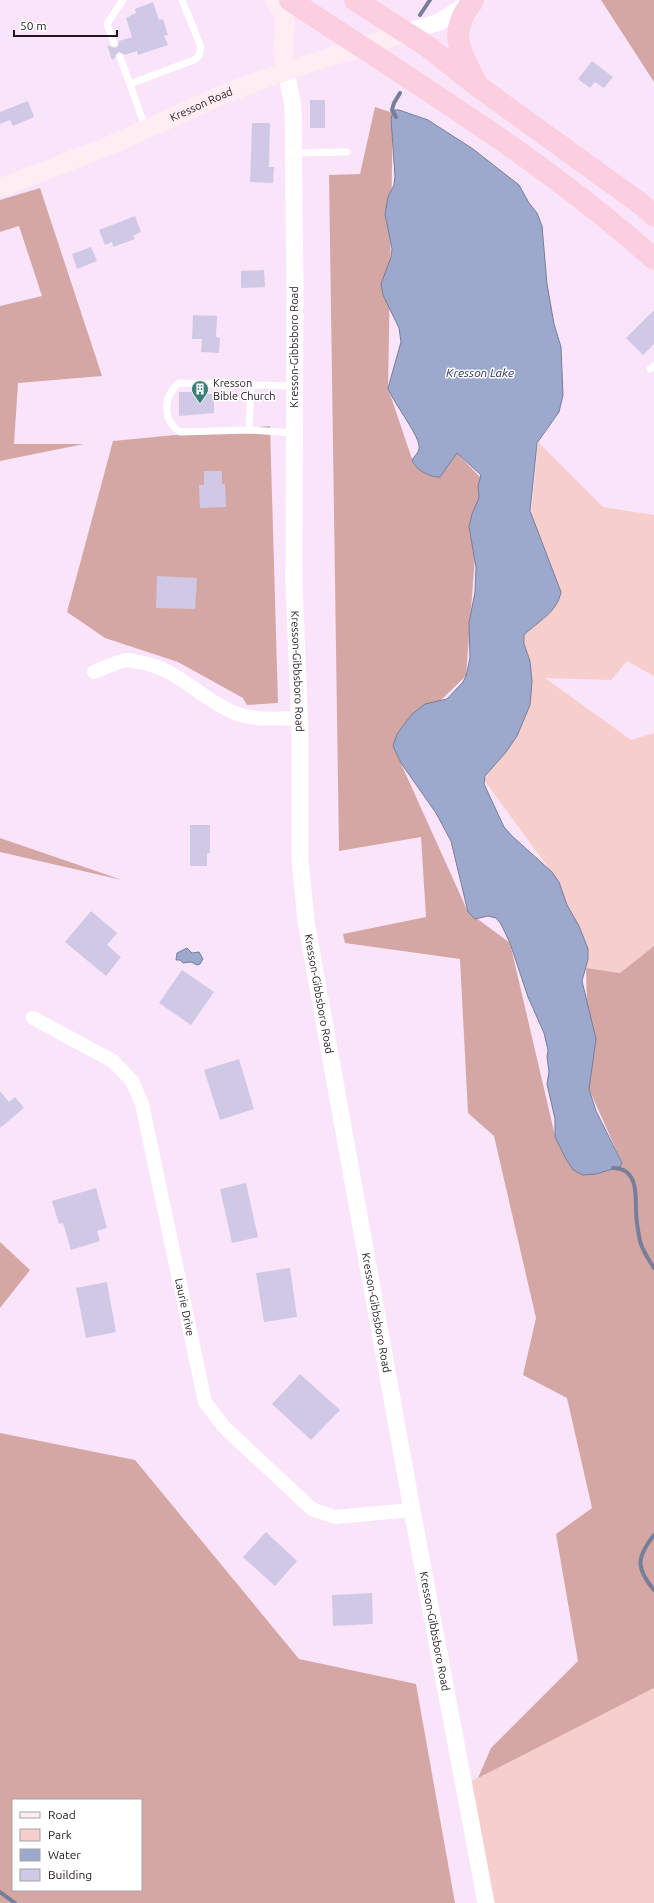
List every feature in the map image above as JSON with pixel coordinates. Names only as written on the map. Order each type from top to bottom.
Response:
[{"type":"highway","points":[[290,0],[394,67],[544,169],[589,203],[654,259]]},
{"type":"highway","points":[[355,0],[427,46],[479,87],[641,204],[654,216]]},
{"type":"highway","points":[[474,0],[464,12],[460,21],[458,38],[460,52],[479,87]]},
{"type":"main road","points":[[275,0],[283,11],[285,21],[283,45],[286,71]]},
{"type":"main road","name":"Kresson Road","points":[[0,188],[111,145],[226,94],[286,71],[407,32]]},
{"type":"street","points":[[407,32],[439,22],[474,0]]},
{"type":"street","name":"Kresson-Gibbsboro Road","points":[[286,71],[293,106],[295,287],[293,433],[294,583],[299,718],[300,860],[306,921],[412,1510],[486,1903]]},
{"type":"street","points":[[94,672],[127,660],[148,663],[171,672],[216,704],[236,714],[255,718],[299,718]]},
{"type":"street","name":"Laurie Drive","points":[[33,1018],[113,1061],[132,1081],[142,1104],[206,1402],[224,1428],[312,1509],[336,1518],[412,1510]]},
{"type":"lane","points":[[114,43],[107,24],[123,0]]},
{"type":"lane","points":[[130,84],[194,60],[199,56],[201,47],[182,0]]},
{"type":"lane","points":[[120,57],[146,129]]},
{"type":"lane","points":[[293,153],[347,152]]},
{"type":"lane","points":[[293,433],[249,430],[180,432],[170,421],[166,407],[169,395],[179,383],[294,386]]},
{"type":"lane","points":[[249,430],[251,385]]},
{"type":"green space","points":[[538,442],[603,507],[654,515],[654,676],[627,661],[611,680],[545,678],[631,740],[654,733],[654,946],[620,973],[586,968],[559,882],[484,780],[530,705],[524,635],[531,516]]},
{"type":"green space","points":[[654,1688],[654,1903],[486,1903],[464,1785]]},
{"type":"shaded area","points":[[601,0],[654,0],[654,82]]},
{"type":"shaded area","points":[[375,107],[393,113],[388,388],[414,465],[440,477],[457,453],[481,478],[466,676],[393,746],[468,912],[510,943],[556,1140],[622,1163],[589,1089],[586,968],[620,973],[654,946],[654,1688],[478,1778],[491,1748],[578,1661],[556,1534],[592,1508],[567,1398],[523,1375],[536,1318],[494,1136],[468,1113],[460,959],[345,943],[343,934],[426,917],[421,837],[339,851],[329,175],[360,174]]},
{"type":"shaded area","points":[[40,188],[102,376],[18,383],[14,444],[84,444],[0,461],[0,306],[42,296],[19,226],[0,232],[0,200]]},
{"type":"shaded area","points":[[270,426],[278,703],[247,705],[243,698],[178,662],[105,638],[67,612],[113,441]]},
{"type":"shaded area","points":[[0,838],[122,880],[0,852]]},
{"type":"shaded area","points":[[0,1242],[30,1270],[0,1308]]},
{"type":"shaded area","points":[[0,1433],[135,1460],[299,1659],[416,1684],[455,1903],[0,1903]]},
{"type":"water","name":"Kresson Lake","points":[[394,110],[399,110],[428,120],[473,149],[519,185],[529,203],[537,213],[542,226],[547,284],[554,324],[561,347],[563,395],[559,412],[537,443],[530,511],[561,592],[556,606],[524,635],[524,644],[530,661],[532,682],[530,705],[517,736],[506,752],[485,776],[484,784],[504,827],[552,872],[559,882],[567,905],[579,926],[588,949],[588,959],[582,981],[596,1039],[589,1089],[596,1111],[622,1163],[620,1167],[596,1174],[583,1175],[573,1170],[555,1137],[555,1119],[547,1084],[549,1072],[547,1057],[548,1050],[544,1033],[528,997],[510,943],[501,924],[496,918],[488,916],[475,919],[468,912],[451,841],[436,813],[401,763],[393,746],[397,734],[412,714],[425,704],[447,699],[463,682],[466,676],[470,658],[469,623],[475,592],[476,567],[469,527],[472,514],[479,498],[478,486],[481,475],[457,453],[440,477],[432,476],[419,470],[412,460],[417,454],[419,444],[388,388],[401,342],[399,328],[383,295],[381,284],[391,257],[392,249],[385,214],[388,197],[394,185],[395,176],[391,118]]},
{"type":"water","points":[[187,948],[192,953],[199,952],[203,959],[200,964],[197,965],[191,962],[183,963],[180,960],[176,960],[177,953]]},
{"type":"building","points":[[153,2],[159,20],[163,19],[168,35],[164,36],[168,45],[138,55],[137,51],[125,55],[119,52],[112,60],[107,45],[115,48],[118,46],[119,41],[132,37],[126,18],[136,13],[135,9]]},
{"type":"building","points":[[592,61],[613,77],[604,88],[595,82],[590,88],[578,79]]},
{"type":"building","points":[[310,100],[325,100],[325,128],[310,128]]},
{"type":"building","points":[[28,101],[34,117],[13,126],[10,120],[0,124],[0,112]]},
{"type":"building","points":[[252,123],[270,123],[269,167],[274,167],[273,183],[250,182]]},
{"type":"building","points":[[135,216],[141,232],[133,236],[135,239],[113,247],[112,242],[105,245],[99,230]]},
{"type":"building","points":[[91,247],[97,261],[77,269],[72,254]]},
{"type":"building","points":[[264,270],[265,287],[241,288],[241,271]]},
{"type":"building","points":[[654,310],[654,344],[643,355],[626,338]]},
{"type":"building","points":[[193,315],[217,316],[216,337],[220,338],[219,353],[201,352],[202,339],[192,339]]},
{"type":"building","name":"Kresson Bible Church","points":[[179,392],[207,392],[207,394],[214,394],[214,413],[179,416]]},
{"type":"building","points":[[204,471],[222,471],[222,484],[225,484],[226,507],[200,508],[199,485],[204,485]]},
{"type":"building","points":[[157,576],[197,578],[195,609],[156,608]]},
{"type":"building","points":[[190,825],[210,825],[210,853],[207,853],[207,866],[190,866]]},
{"type":"building","points":[[91,911],[117,933],[107,945],[121,957],[106,976],[65,942]]},
{"type":"building","points":[[182,970],[214,992],[191,1025],[159,1003]]},
{"type":"building","points":[[239,1059],[254,1109],[220,1120],[204,1070]]},
{"type":"building","points":[[0,1091],[9,1102],[15,1097],[24,1108],[0,1128]]},
{"type":"building","points":[[246,1183],[258,1237],[232,1243],[220,1189]]},
{"type":"building","points":[[96,1188],[107,1228],[97,1231],[100,1241],[71,1250],[63,1223],[59,1224],[52,1201]]},
{"type":"building","points":[[290,1268],[297,1317],[264,1322],[256,1273]]},
{"type":"building","points":[[107,1282],[116,1332],[86,1338],[76,1288]]},
{"type":"building","points":[[300,1374],[340,1410],[311,1440],[272,1404]]},
{"type":"building","points":[[266,1532],[297,1561],[275,1586],[243,1557]]},
{"type":"building","points":[[372,1593],[373,1624],[333,1626],[332,1595]]},
{"type":"waterway","points":[[420,15],[430,0]]},
{"type":"waterway","points":[[396,117],[392,110],[400,93]]},
{"type":"waterway","points":[[613,1168],[621,1169],[627,1172],[634,1183],[636,1214],[640,1241],[654,1268]]},
{"type":"waterway","points":[[654,1535],[644,1550],[640,1563],[644,1575],[654,1590]]},
{"type":"waterway","points":[[0,1892],[15,1903]]},
{"type":"place","name":"Kresson Bible Church","points":[[200,404]]}]
